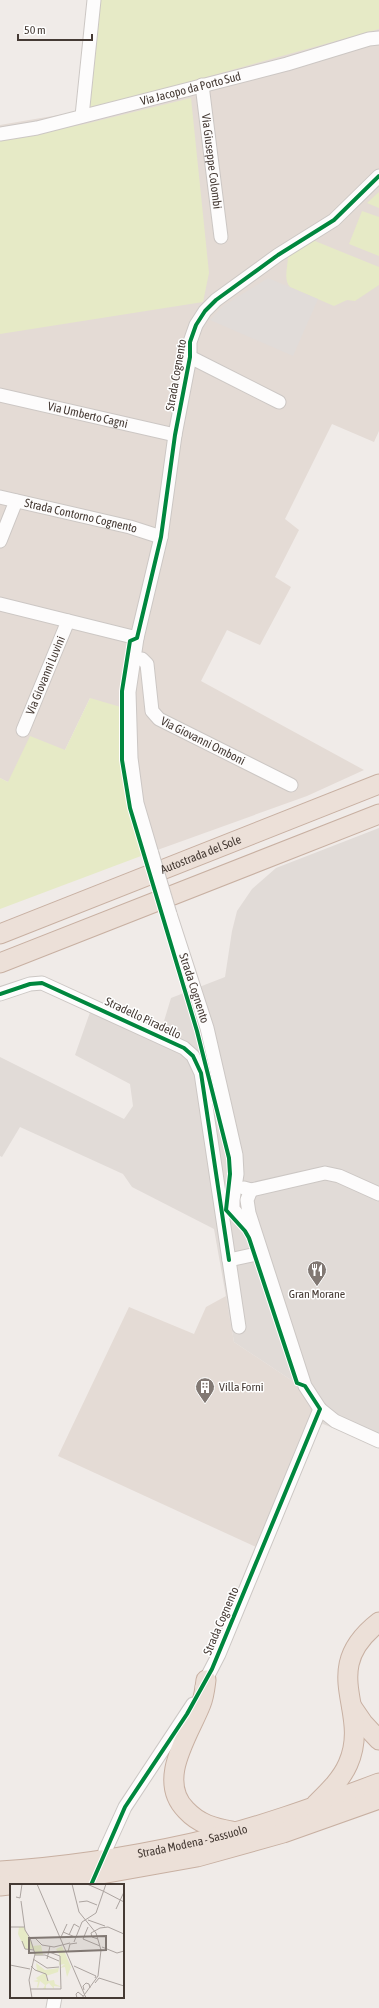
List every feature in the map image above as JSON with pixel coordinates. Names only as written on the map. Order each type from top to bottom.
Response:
[{"type":"highway","name":"Autostrada del Sole","points":[[0,934],[379,784]]},
{"type":"highway","points":[[0,964],[379,814]]},
{"type":"highway","points":[[312,1808],[342,1777],[349,1763],[355,1735],[346,1681],[348,1666],[355,1648],[364,1635],[379,1622]]},
{"type":"highway","points":[[206,1680],[202,1702],[176,1765],[173,1778],[174,1790],[182,1806],[191,1816],[213,1828],[234,1831]]},
{"type":"highway","points":[[351,1705],[363,1723],[379,1740]]},
{"type":"highway","name":"Strada Modena - Sassuolo","points":[[0,1872],[89,1861],[192,1843],[312,1808],[379,1783]]},
{"type":"highway","name":"Strada Modena - Sassuolo","points":[[17,1884],[96,1875],[197,1857],[288,1831],[379,1799]]},
{"type":"highway","name":"Strada Modena - Sassuolo","points":[[0,1886],[10,1885]]},
{"type":"street","points":[[82,116],[94,0]]},
{"type":"street","name":"Via Jacopo da Porto Sud","points":[[0,134],[37,128],[287,64],[369,39],[379,38]]},
{"type":"street","name":"Via Giuseppe Colombi","points":[[202,85],[221,237]]},
{"type":"street","name":"Strada Cognento","points":[[105,1851],[124,1807],[187,1714],[219,1654],[320,1409],[305,1386],[259,1248],[248,1206],[248,1190],[242,1186],[237,1174],[234,1148],[207,1028],[170,914],[137,803],[131,758],[129,692],[134,659],[132,637],[161,537],[175,435],[190,357],[190,342],[196,325],[205,311],[216,300],[278,255],[334,220],[379,176]]},
{"type":"street","name":"Strada Cognento","points":[[190,357],[279,402]]},
{"type":"street","name":"Via Umberto Cagni","points":[[0,395],[175,435]]},
{"type":"street","name":"Strada Contorno Cognento","points":[[0,497],[130,527],[161,537]]},
{"type":"street","points":[[0,541],[16,501]]},
{"type":"street","name":"Via Giovanni Luvini","points":[[0,604],[132,637]]},
{"type":"street","name":"Via Giovanni Luvini","points":[[23,730],[68,621]]},
{"type":"street","name":"Via Giovanni Omboni","points":[[134,659],[142,659],[147,664],[152,711],[159,719],[291,785]]},
{"type":"street","name":"Stradello Piradello","points":[[0,994],[30,984],[42,983],[184,1048],[193,1056],[200,1073],[229,1260]]},
{"type":"street","points":[[248,1190],[325,1173],[339,1176],[379,1194]]},
{"type":"street","name":"Strada Cognento","points":[[237,1174],[232,1200],[233,1209],[248,1227],[259,1248]]},
{"type":"street","points":[[239,1327],[229,1260],[259,1248]]},
{"type":"street","points":[[320,1409],[335,1421],[379,1441]]},
{"type":"street","points":[[53,2008],[55,1998]]},
{"type":"shaded area","points":[[89,0],[379,0],[379,431],[374,442],[332,424],[285,519],[299,530],[275,577],[291,587],[260,645],[227,630],[201,681],[364,770],[307,796],[149,853],[90,698],[65,750],[8,782],[0,778],[0,125],[76,112]]},
{"type":"shaded area","points":[[268,278],[318,299],[293,356],[210,320],[223,306]]},
{"type":"shaded area","points":[[379,828],[379,1446],[323,1424],[294,1382],[234,1342],[214,1229],[132,1187],[123,1174],[20,1127],[2,1157],[0,1156],[0,1057],[124,1119],[133,1106],[130,1084],[75,1055],[94,1001],[161,1031],[171,998],[225,977],[232,931],[237,911],[252,889],[276,868]]},
{"type":"shaded area","points":[[226,1296],[234,1342],[294,1382],[323,1424],[304,1429],[258,1548],[58,1456],[129,1307],[194,1334],[206,1307]]},
{"type":"green space","points":[[100,0],[379,0],[379,29],[88,110]]},
{"type":"green space","points":[[191,98],[209,273],[203,302],[0,334],[0,140],[85,124]]},
{"type":"green space","points":[[379,192],[379,208],[367,203]]},
{"type":"green space","points":[[362,211],[379,217],[379,256],[349,244]]},
{"type":"green space","points":[[310,239],[379,267],[379,285],[355,301],[347,300],[334,306],[290,287],[286,277],[288,256]]},
{"type":"green space","points":[[90,698],[124,708],[149,853],[0,909],[0,778],[8,782],[30,736],[65,750]]},
{"type":"cycle path","points":[[91,1884],[125,1807],[187,1714],[212,1669],[320,1409],[305,1386],[297,1383],[249,1238],[245,1231],[226,1210],[230,1174],[229,1158],[197,1031],[130,808],[122,760],[122,691],[130,641],[137,638],[161,537],[175,435],[190,357],[190,342],[196,325],[205,311],[216,300],[278,255],[334,220],[379,176]]},
{"type":"cycle path","points":[[0,994],[30,984],[42,983],[184,1048],[193,1056],[201,1073],[229,1260]]},
{"type":"place","name":"Gran Morane","points":[[317,1287]]},
{"type":"place","name":"Villa Forni","points":[[205,1404]]}]
